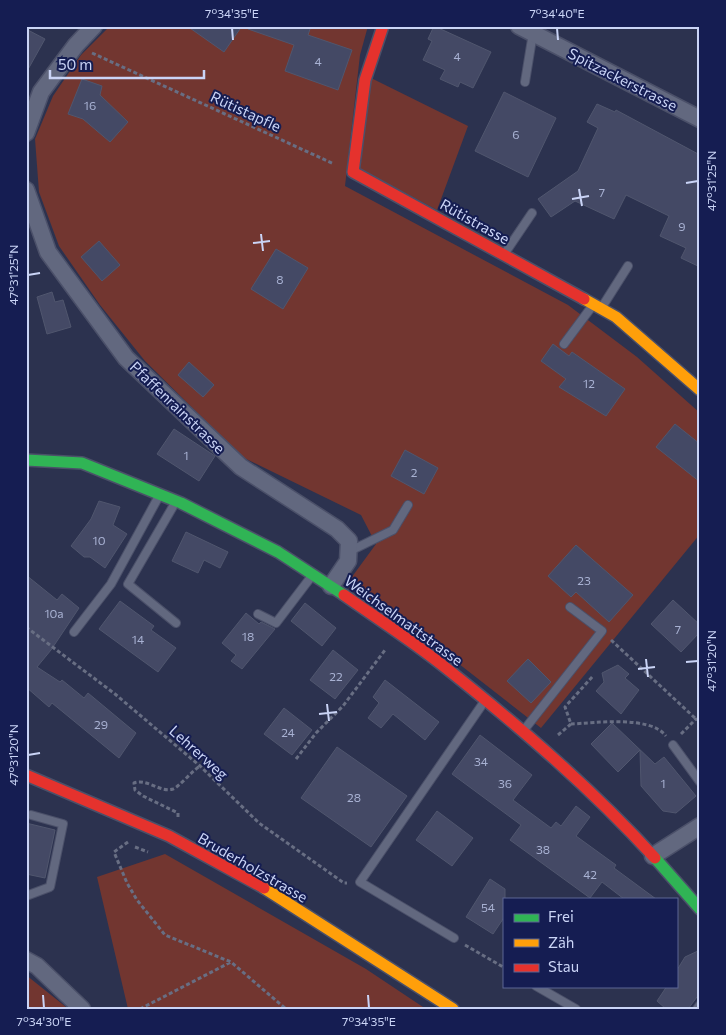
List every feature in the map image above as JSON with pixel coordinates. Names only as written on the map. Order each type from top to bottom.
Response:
[{"type":"street","points":[[26,133],[41,92],[76,45],[94,26]]},
{"type":"street","points":[[353,172],[360,92],[381,27]]},
{"type":"street","name":"Spitzackerstrasse","points":[[526,30],[700,119]]},
{"type":"street","name":"Rütistrasse","points":[[353,172],[616,317],[700,390]]},
{"type":"street","name":"Pfaffenrainstrasse","points":[[26,190],[48,252],[126,358],[241,467],[337,529],[349,541],[348,552]]},
{"type":"street","name":"Weichselmattstrasse","points":[[26,460],[82,464],[176,501],[278,552],[331,586],[445,667],[542,748],[594,795],[653,856],[700,909]]},
{"type":"street","points":[[331,586],[348,561],[348,552]]},
{"type":"street","name":"Bruderholzstrasse","points":[[26,775],[169,836],[257,884],[453,1009]]},
{"type":"street","points":[[653,856],[700,826]]},
{"type":"street","points":[[26,960],[37,966],[82,1009]]},
{"type":"lane","points":[[525,82],[526,30]]},
{"type":"lane","points":[[504,254],[532,212]]},
{"type":"lane","points":[[564,344],[628,266]]},
{"type":"lane","points":[[74,632],[111,584],[160,495]]},
{"type":"lane","points":[[176,501],[128,584],[176,623]]},
{"type":"lane","points":[[348,552],[393,530],[408,505]]},
{"type":"lane","points":[[258,614],[276,623],[313,575]]},
{"type":"lane","points":[[522,732],[602,631],[570,607]]},
{"type":"lane","points":[[454,938],[360,882],[485,700]]},
{"type":"lane","points":[[672,744],[700,782]]},
{"type":"lane","points":[[26,896],[50,887],[63,824],[31,815]]},
{"type":"lane","points":[[539,988],[576,1009]]},
{"type":"lane","points":[[697,1009],[700,1005]]},
{"type":"path","name":"Rütistapfle","points":[[76,45],[353,172]]},
{"type":"path","name":"Lehrerweg","points":[[26,627],[115,694],[200,766],[259,824],[344,883],[360,882]]},
{"type":"path","points":[[542,748],[571,724],[642,724],[660,729],[672,744],[698,720],[602,631]]},
{"type":"path","points":[[296,759],[316,732],[343,706],[397,633]]},
{"type":"path","points":[[571,724],[565,707],[593,676]]},
{"type":"path","points":[[126,841],[114,852],[127,883],[137,900],[165,935],[232,962],[286,1009]]},
{"type":"path","points":[[454,938],[503,967]]},
{"type":"path","points":[[140,1009],[232,962]]},
{"type":"shaded area","points":[[110,26],[368,26],[360,55],[345,186],[568,305],[637,357],[700,413],[700,534],[541,728],[445,653],[346,585],[376,544],[361,515],[242,457],[145,361],[100,305],[59,246],[39,192],[35,139],[53,96],[81,55]]},
{"type":"shaded area","points":[[371,78],[468,126],[437,210],[360,169]]},
{"type":"shaded area","points":[[165,854],[366,969],[426,1009],[128,1009],[97,877]]},
{"type":"shaded area","points":[[26,975],[66,1007],[67,1009],[26,1009]]},
{"type":"building","points":[[187,26],[242,26],[224,52]]},
{"type":"building","points":[[248,26],[311,26],[308,35],[352,50],[338,90],[285,71],[294,45],[248,29]]},
{"type":"building","points":[[434,26],[491,52],[473,88],[460,82],[458,87],[440,79],[445,70],[423,60],[432,41],[428,39]]},
{"type":"building","points":[[26,29],[45,39],[26,73]]},
{"type":"building","points":[[82,79],[102,86],[100,95],[128,122],[110,142],[83,119],[68,114]]},
{"type":"building","points":[[504,92],[556,118],[528,177],[475,151]]},
{"type":"building","points":[[597,104],[615,112],[616,110],[700,155],[700,267],[681,258],[686,248],[660,236],[669,216],[626,195],[614,219],[575,201],[551,217],[538,199],[578,171],[598,128],[587,122]]},
{"type":"building","points":[[99,241],[120,265],[102,281],[81,257]]},
{"type":"building","points":[[276,249],[308,268],[283,309],[251,289]]},
{"type":"building","points":[[52,292],[55,302],[63,300],[71,327],[47,334],[37,297]]},
{"type":"building","points":[[553,344],[569,356],[572,352],[625,389],[606,416],[559,387],[566,379],[541,361]]},
{"type":"building","points":[[189,362],[214,385],[203,397],[178,375]]},
{"type":"building","points":[[675,424],[700,444],[700,482],[656,447]]},
{"type":"building","points":[[174,429],[215,456],[199,481],[157,454]]},
{"type":"building","points":[[405,450],[438,468],[424,494],[391,476]]},
{"type":"building","points":[[99,501],[120,507],[113,525],[127,534],[105,568],[90,557],[84,557],[71,546],[91,519]]},
{"type":"building","points":[[186,532],[228,552],[220,568],[204,560],[198,573],[172,561]]},
{"type":"building","points":[[576,545],[633,595],[609,622],[576,592],[571,597],[548,576]]},
{"type":"building","points":[[26,575],[57,600],[62,594],[79,608],[51,650],[37,667],[60,682],[62,680],[84,698],[88,693],[136,733],[119,758],[52,703],[49,707],[26,687]]},
{"type":"building","points":[[673,600],[700,625],[700,632],[681,652],[651,624]]},
{"type":"building","points":[[120,601],[154,626],[151,630],[176,648],[158,672],[99,629]]},
{"type":"building","points":[[305,603],[336,628],[322,646],[291,621]]},
{"type":"building","points":[[246,613],[259,624],[261,622],[275,629],[242,669],[231,661],[236,655],[222,643]]},
{"type":"building","points":[[333,650],[358,670],[335,699],[310,680]]},
{"type":"building","points":[[528,659],[551,682],[531,703],[507,681]]},
{"type":"building","points":[[618,665],[629,674],[625,678],[639,690],[621,714],[596,691],[604,682],[602,673]]},
{"type":"building","points":[[385,680],[439,722],[425,740],[393,714],[381,728],[368,718],[379,703],[373,697]]},
{"type":"building","points":[[284,708],[312,730],[292,755],[264,734]]},
{"type":"building","points":[[612,723],[655,764],[664,757],[696,796],[676,813],[663,811],[641,786],[640,750],[618,772],[591,744]]},
{"type":"building","points":[[480,735],[532,775],[513,800],[551,828],[556,822],[561,826],[576,806],[590,817],[576,836],[616,865],[614,868],[655,898],[623,898],[602,882],[590,898],[510,840],[521,825],[452,774]]},
{"type":"building","points":[[337,747],[407,796],[371,847],[301,798]]},
{"type":"building","points":[[437,811],[473,838],[452,866],[416,840]]},
{"type":"building","points":[[26,823],[55,830],[45,878],[26,874]]},
{"type":"building","points":[[490,879],[505,889],[503,919],[493,934],[466,917]]},
{"type":"building","points":[[700,950],[700,993],[688,1009],[666,1009],[657,1001],[666,988],[678,988],[678,968],[685,957]]},
{"type":"traffic: fast","points":[[26,460],[82,463],[181,503],[278,552],[344,595]]},
{"type":"traffic: fast","points":[[655,858],[700,909]]},
{"type":"traffic: slow","points":[[584,299],[616,317],[700,390]]},
{"type":"traffic: slow","points":[[264,888],[453,1009]]},
{"type":"traffic: jam","points":[[383,26],[365,80],[353,172],[584,299]]},
{"type":"traffic: jam","points":[[344,595],[421,649],[501,713],[606,807],[655,858]]},
{"type":"traffic: jam","points":[[26,775],[169,836],[264,888]]}]
